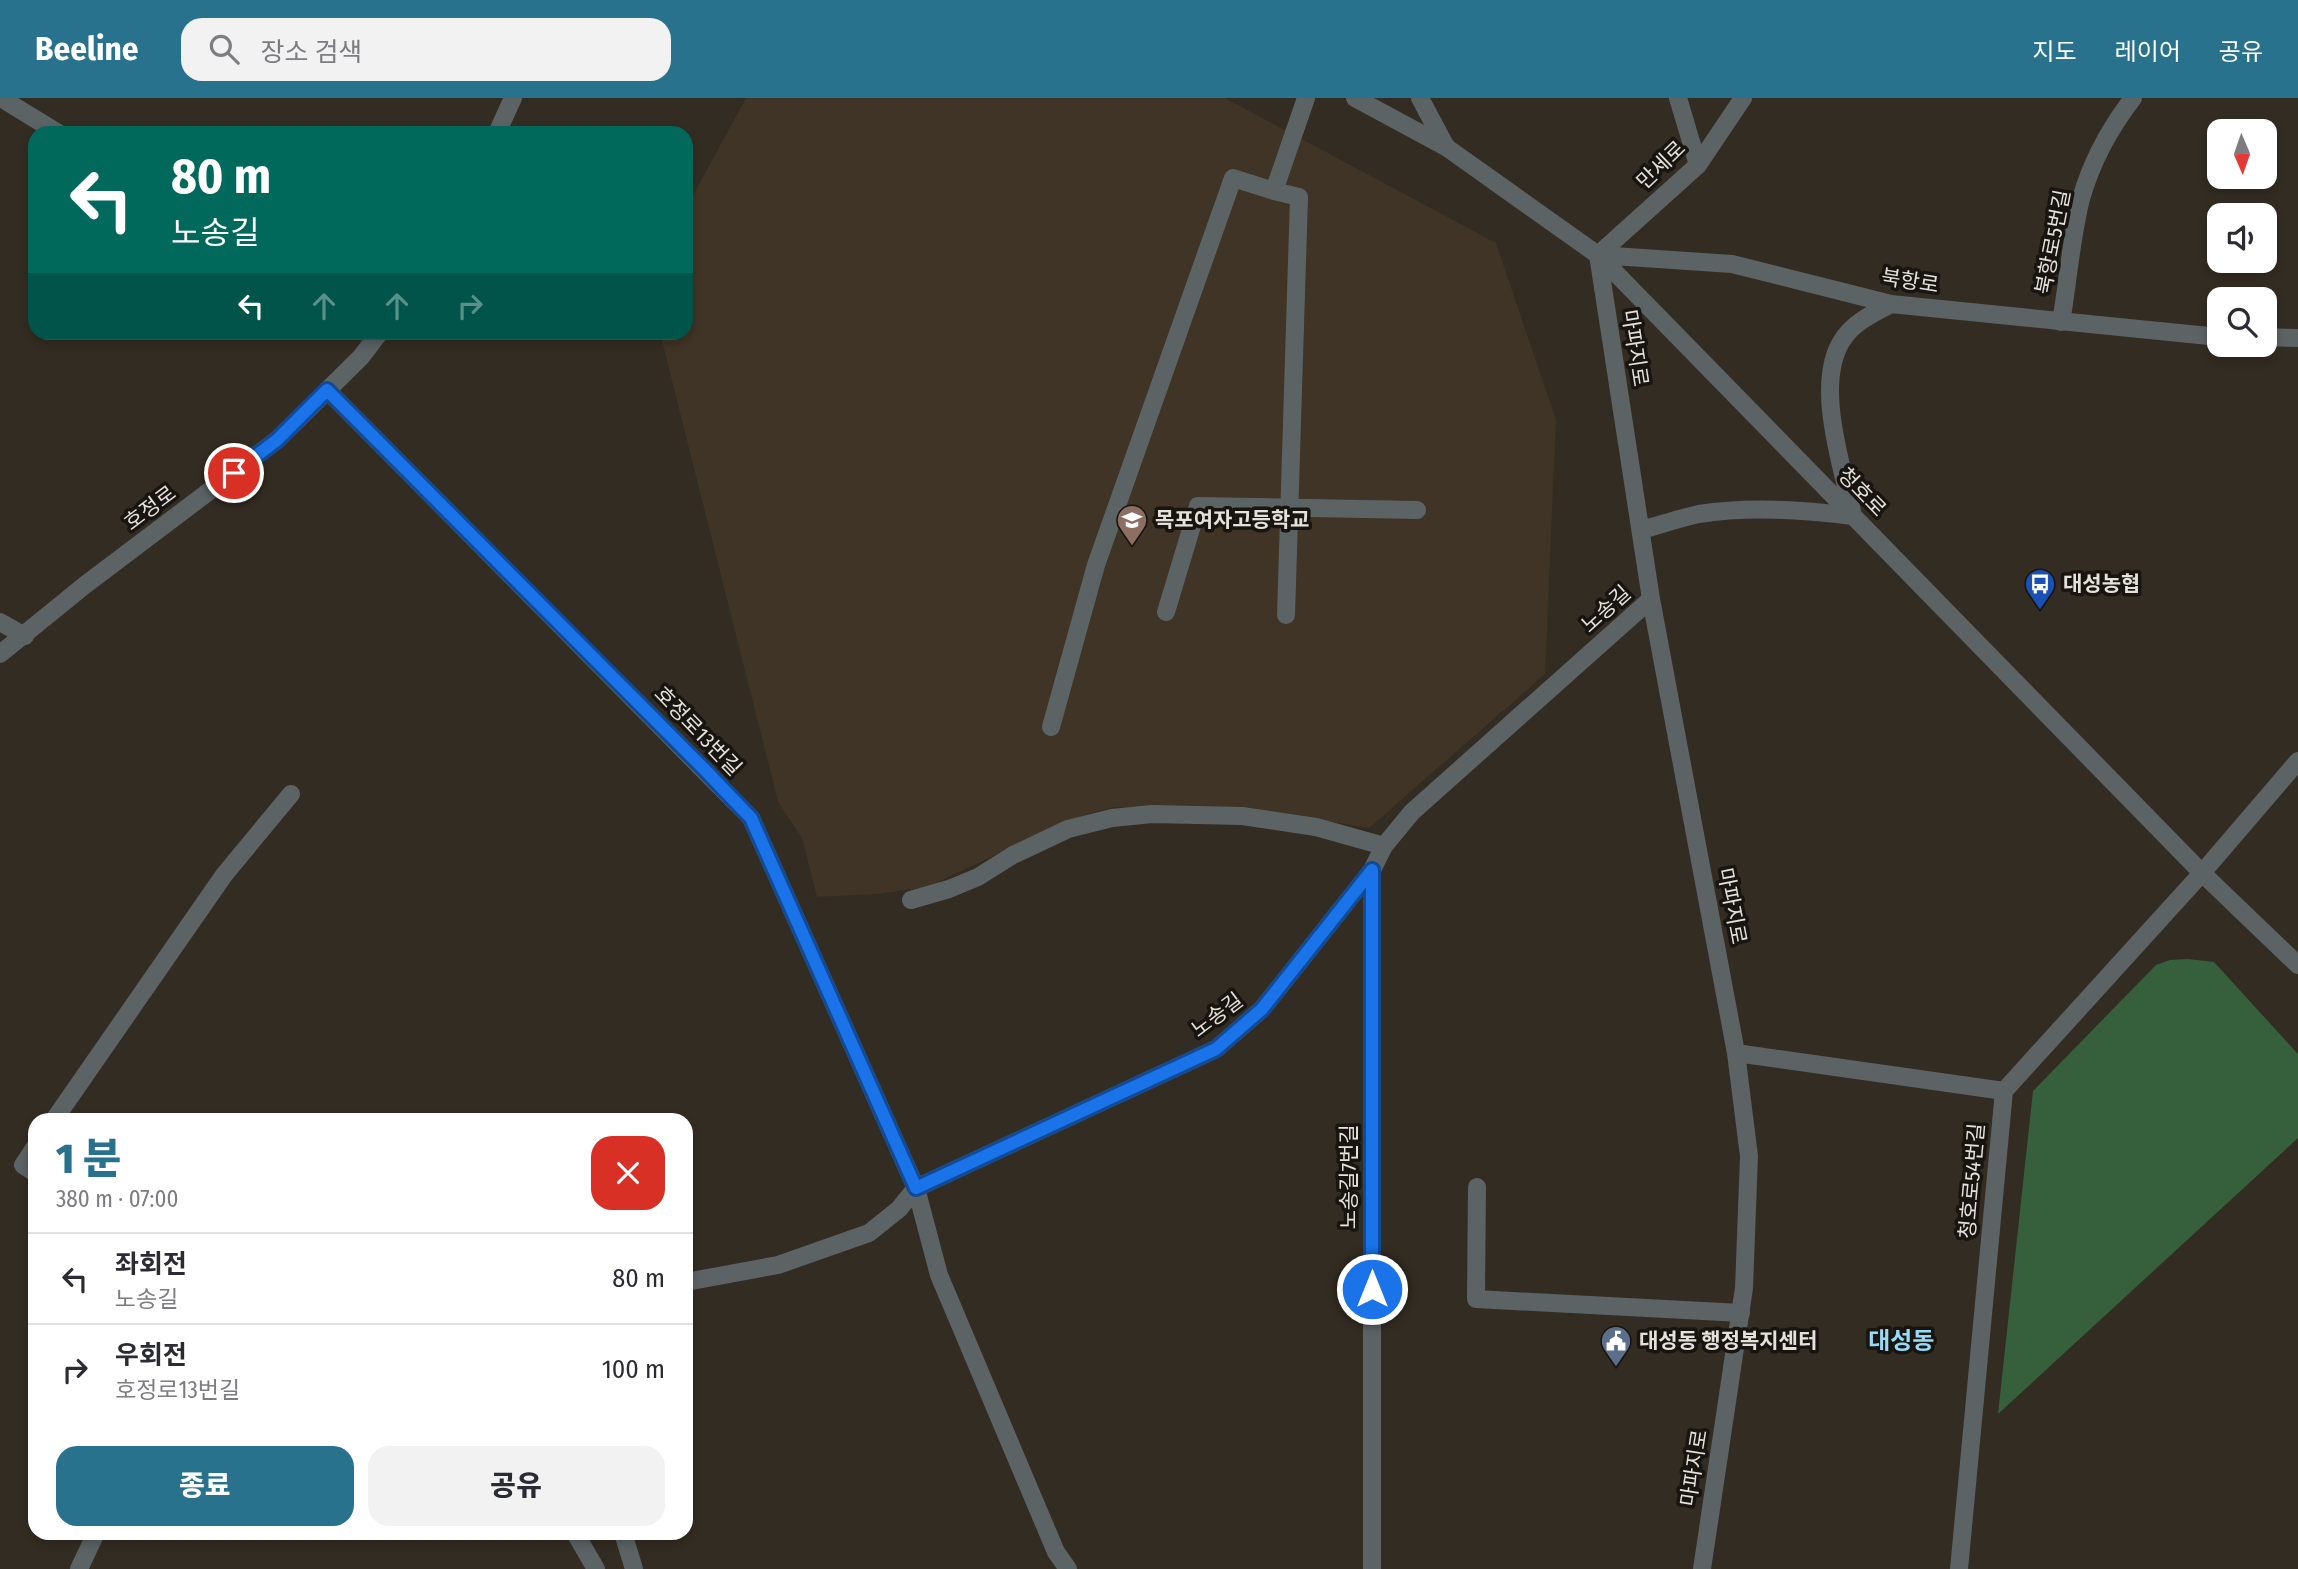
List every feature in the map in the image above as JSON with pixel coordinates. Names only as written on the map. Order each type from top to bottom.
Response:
[{"type":"street","points":[[1,98],[47,126]]},
{"type":"street","points":[[500,126],[513,98]]},
{"type":"street","points":[[1274,191],[1306,98]]},
{"type":"street","name":"청호로","points":[[1355,98],[1446,148],[1598,255],[2202,873],[2298,965]]},
{"type":"street","points":[[1419,98],[1446,148]]},
{"type":"street","points":[[1678,98],[1698,165]]},
{"type":"street","name":"만세로","points":[[1598,255],[1698,165],[1743,98]]},
{"type":"street","name":"북항로5번길","points":[[2061,322],[2081,199],[2097,156],[2118,118],[2133,98]]},
{"type":"street","points":[[1051,727],[1096,565],[1233,178],[1299,197],[1286,615]]},
{"type":"street","name":"북항로","points":[[1598,255],[1732,264],[1891,304],[2207,336]]},
{"type":"street","name":"마파지로","points":[[1598,255],[1651,599],[1736,1053],[1749,1156],[1744,1288],[1702,1569]]},
{"type":"street","points":[[1641,530],[1699,514],[1755,510],[1794,509],[1853,516],[1833,423],[1833,361],[1843,340],[1856,325],[1891,304]]},
{"type":"street","points":[[2277,337],[2298,338]]},
{"type":"street","name":"호정로","points":[[0,654],[85,585],[277,440],[374,340]]},
{"type":"street","name":"호정로13번길","points":[[327,390],[751,818],[916,1188],[939,1275],[1056,1552],[1068,1569]]},
{"type":"street","points":[[1166,611],[1198,506],[1417,510]]},
{"type":"street","name":"노송길","points":[[693,1281],[778,1265],[869,1233],[899,1209],[916,1188],[1216,1049],[1262,1009],[1372,870],[1384,846],[1412,813],[1651,599]]},
{"type":"street","points":[[0,622],[24,636]]},
{"type":"street","points":[[1736,1053],[2004,1091],[2202,873],[2298,761]]},
{"type":"street","points":[[59,1113],[224,875],[291,794]]},
{"type":"street","points":[[911,900],[978,877],[1013,855],[1068,829],[1112,818],[1152,814],[1242,816],[1316,827],[1384,846]]},
{"type":"street","name":"노송길7번길","points":[[1372,870],[1372,1569]]},
{"type":"street","name":"청호로54번길","points":[[1959,1569],[2004,1091]]},
{"type":"street","points":[[1477,1187],[1476,1299],[1741,1313]]},
{"type":"street","points":[[79,1569],[93,1540]]},
{"type":"street","points":[[579,1540],[596,1569]]},
{"type":"street","points":[[625,1540],[634,1569]]},
{"type":"shaded area","name":"목포여자고등학교","points":[[746,98],[1225,98],[1496,243],[1556,420],[1545,674],[1369,828],[1278,813],[1115,807],[1051,828],[928,887],[878,894],[817,897],[802,838],[778,802],[662,340],[693,340],[693,195]]},
{"type":"green space","points":[[2170,960],[2214,962],[2298,1054],[2298,1138],[1998,1414],[2033,1091],[2156,965]]},
{"type":"place","name":"목포여자고등학교","points":[[1132,547]]},
{"type":"place","name":"대성농협","points":[[2040,611]]},
{"type":"place","name":"대성동 행정복지센터","points":[[1616,1368]]},
{"type":"district","name":"대성동","points":[[1901,1341]]},
{"type":"route","points":[[234,473],[277,440],[327,390],[751,818],[916,1188],[1216,1049],[1262,1009],[1372,870],[1372,1289]]}]
